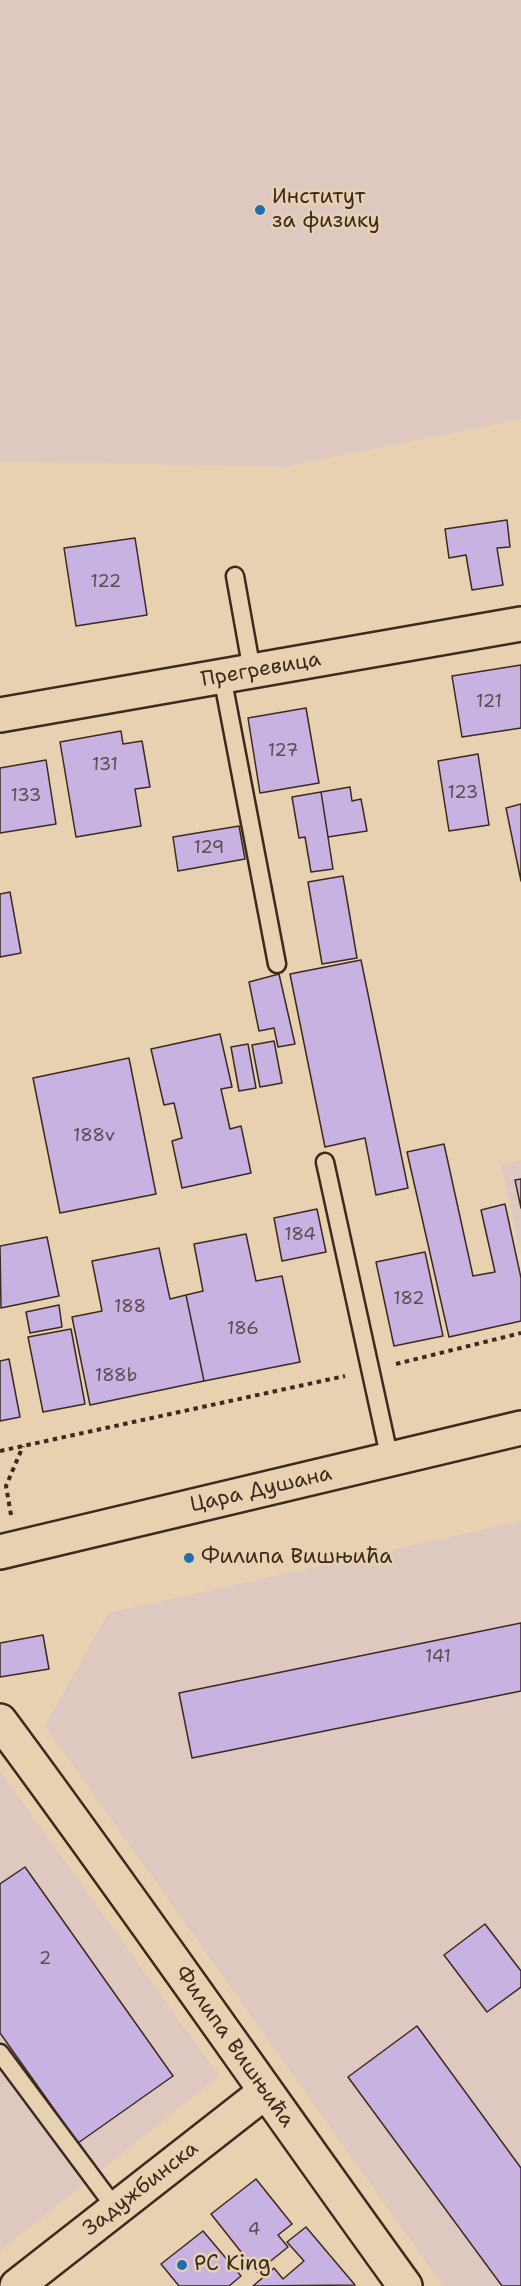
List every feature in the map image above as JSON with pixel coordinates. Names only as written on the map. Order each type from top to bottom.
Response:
[{"type":"street","name":"Прегревица","points":[[0,715],[521,624]]},
{"type":"street","name":"Цара Душана","points":[[9,1550],[521,1428]]},
{"type":"street","name":"Филипа Вишњића","points":[[0,1721],[76,1823],[405,2286]]},
{"type":"street","name":"Задужбинска","points":[[17,2286],[265,2092]]},
{"type":"lane","points":[[235,576],[237,674],[278,964]]},
{"type":"lane","points":[[325,1162],[390,1460]]},
{"type":"lane","points":[[0,2053],[116,2209]]},
{"type":"path","points":[[0,1451],[371,1370],[521,1333]]},
{"type":"path","points":[[9,1550],[6,1486],[23,1446]]},
{"type":"shaded area","name":"Институт за физику","points":[[0,0],[521,0],[521,419],[282,467],[0,461]]},
{"type":"shaded area","points":[[521,1160],[521,1256],[501,1165]]},
{"type":"shaded area","points":[[521,1521],[521,2286],[443,2286],[45,1726],[108,1613]]},
{"type":"shaded area","points":[[0,1771],[219,2076],[0,2251]]},
{"type":"building","points":[[507,520],[510,547],[497,548],[503,585],[472,590],[466,555],[449,558],[445,529]]},
{"type":"building","points":[[135,538],[147,615],[76,626],[64,548]]},
{"type":"building","points":[[521,665],[521,728],[462,737],[452,676]]},
{"type":"building","points":[[306,708],[319,783],[260,793],[248,718]]},
{"type":"building","points":[[121,731],[123,744],[142,741],[150,787],[135,789],[141,826],[76,837],[60,742]]},
{"type":"building","points":[[478,754],[489,825],[449,831],[438,761]]},
{"type":"building","points":[[46,760],[56,824],[0,833],[0,768]]},
{"type":"building","points":[[350,787],[352,801],[361,799],[367,831],[328,837],[321,792]]},
{"type":"building","points":[[321,792],[333,869],[311,872],[305,837],[299,838],[292,797]]},
{"type":"building","points":[[521,804],[521,881],[506,808]]},
{"type":"building","points":[[239,826],[245,859],[178,871],[173,837]]},
{"type":"building","points":[[343,876],[357,958],[322,964],[308,882]]},
{"type":"building","points":[[10,892],[21,953],[0,957],[0,894]]},
{"type":"building","points":[[361,960],[408,1188],[376,1195],[365,1138],[325,1147],[290,974]]},
{"type":"building","points":[[279,974],[295,1044],[278,1047],[274,1028],[259,1031],[249,982]]},
{"type":"building","points":[[220,1034],[232,1087],[221,1089],[230,1129],[241,1126],[251,1173],[182,1188],[172,1141],[182,1138],[174,1103],[164,1105],[151,1049]]},
{"type":"building","points":[[274,1041],[282,1083],[260,1087],[252,1045]]},
{"type":"building","points":[[248,1044],[256,1088],[239,1091],[231,1047]]},
{"type":"building","points":[[129,1058],[156,1194],[60,1213],[33,1078]]},
{"type":"building","points":[[444,1144],[473,1276],[495,1272],[481,1210],[505,1204],[521,1278],[521,1321],[449,1337],[407,1152]]},
{"type":"building","points":[[521,1179],[521,1208],[515,1180]]},
{"type":"building","points":[[317,1209],[326,1252],[282,1261],[274,1218]]},
{"type":"building","points":[[246,1234],[256,1281],[282,1276],[300,1362],[204,1381],[186,1295],[203,1291],[194,1244]]},
{"type":"building","points":[[47,1237],[59,1296],[1,1308],[0,1246]]},
{"type":"building","points":[[159,1248],[170,1299],[186,1295],[204,1381],[90,1405],[72,1317],[102,1311],[92,1261]]},
{"type":"building","points":[[425,1252],[443,1336],[394,1346],[376,1262]]},
{"type":"building","points":[[59,1305],[62,1327],[30,1333],[26,1312]]},
{"type":"building","points":[[71,1329],[85,1404],[43,1412],[28,1337]]},
{"type":"building","points":[[9,1359],[20,1417],[0,1421],[0,1361]]},
{"type":"building","points":[[521,1623],[521,1691],[192,1758],[179,1693]]},
{"type":"building","points":[[43,1635],[49,1669],[0,1677],[0,1643]]},
{"type":"building","points":[[25,1867],[173,2076],[78,2143],[0,2033],[0,1884]]},
{"type":"building","points":[[485,1924],[521,1971],[521,1987],[487,2012],[444,1955]]},
{"type":"building","points":[[417,2026],[521,2168],[521,2286],[502,2286],[348,2077]]},
{"type":"building","points":[[256,2179],[292,2224],[278,2235],[288,2247],[257,2272],[211,2214]]},
{"type":"building","points":[[306,2227],[355,2285],[253,2286],[274,2268],[283,2279],[304,2261],[287,2242]]},
{"type":"building","points":[[203,2231],[241,2276],[229,2286],[179,2286],[161,2264]]},
{"type":"place","name":"Институт за физику","points":[[260,210]]},
{"type":"place","name":"Филипа Вишњића","points":[[189,1558]]},
{"type":"place","name":"PC King","points":[[182,2265]]}]
